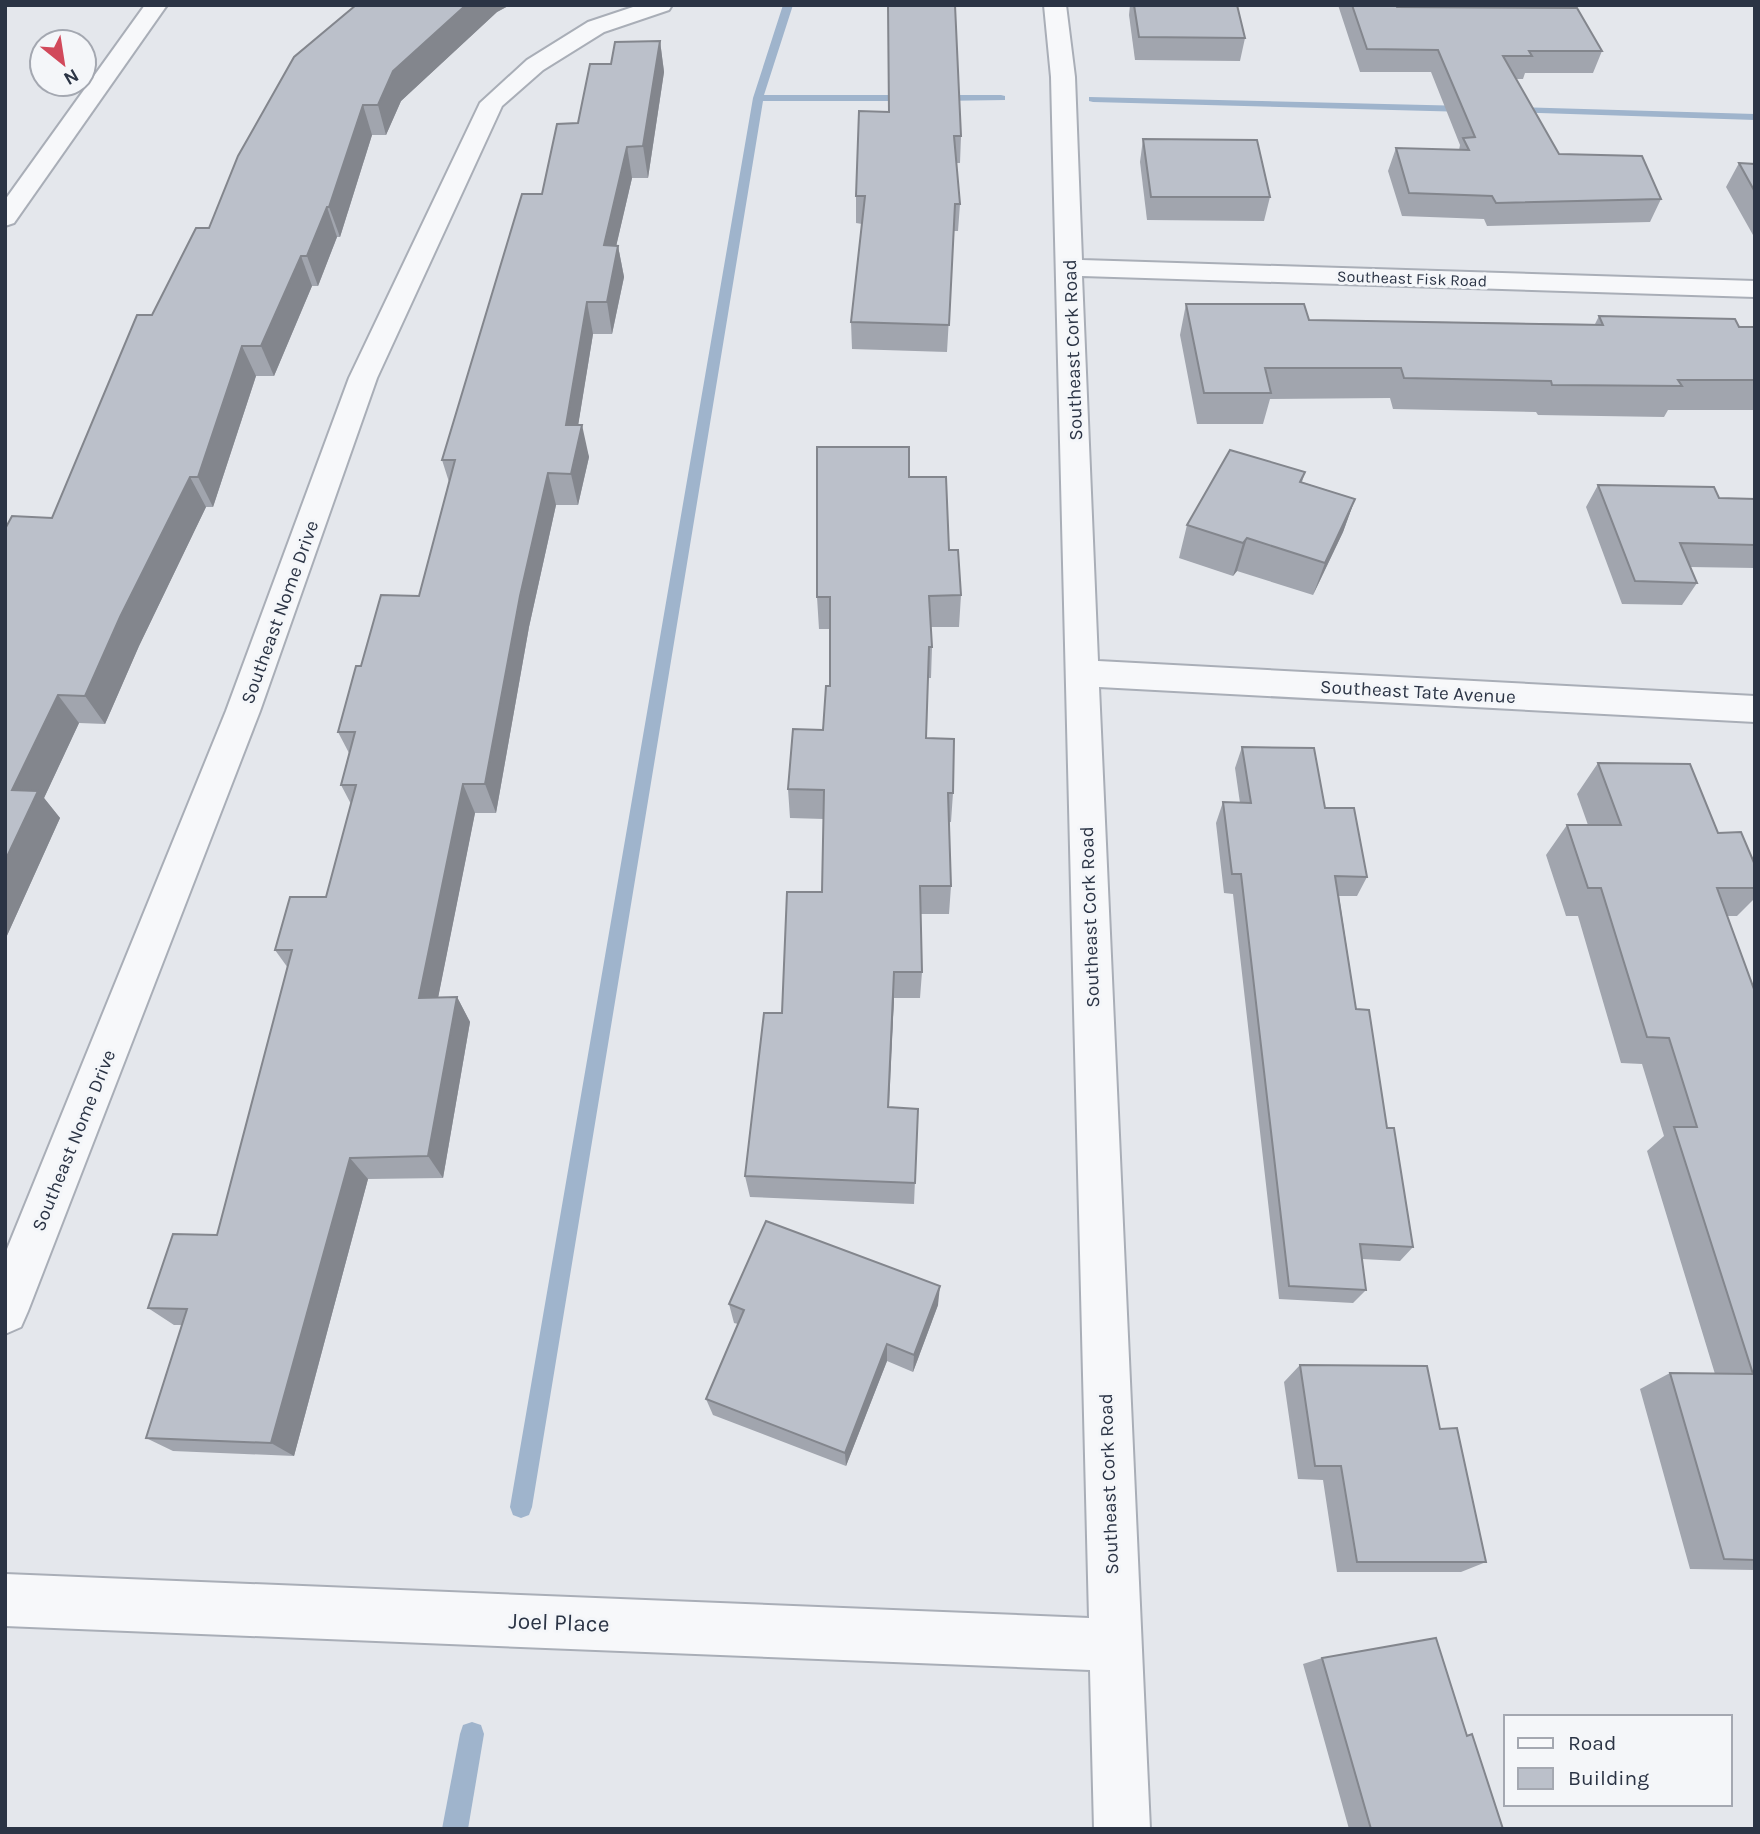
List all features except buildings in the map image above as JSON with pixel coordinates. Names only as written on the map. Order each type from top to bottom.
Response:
[{"type":"street","points":[[5,218],[156,5]]},
{"type":"street","name":"Southeast Nome Drive","points":[[5,1311],[243,711],[363,378],[492,103],[535,65],[596,27],[662,5]]},
{"type":"street","name":"Southeast Cork Road","points":[[1055,5],[1063,77],[1122,1829]]},
{"type":"street","name":"Southeast Fisk Road","points":[[1069,268],[1755,289]]},
{"type":"street","name":"Southeast Tate Avenue","points":[[1081,673],[1755,709]]},
{"type":"street","name":"Joel Place","points":[[5,1600],[1114,1645]]},
{"type":"waterway","points":[[758,98],[788,5]]},
{"type":"waterway","points":[[521,1507],[758,98]]},
{"type":"waterway","points":[[758,98],[910,98]]},
{"type":"waterway","points":[[938,98],[1001,98]]},
{"type":"waterway","points":[[1093,99],[1468,109]]},
{"type":"waterway","points":[[1513,110],[1755,117]]},
{"type":"waterway","points":[[455,1829],[472,1734]]}]
